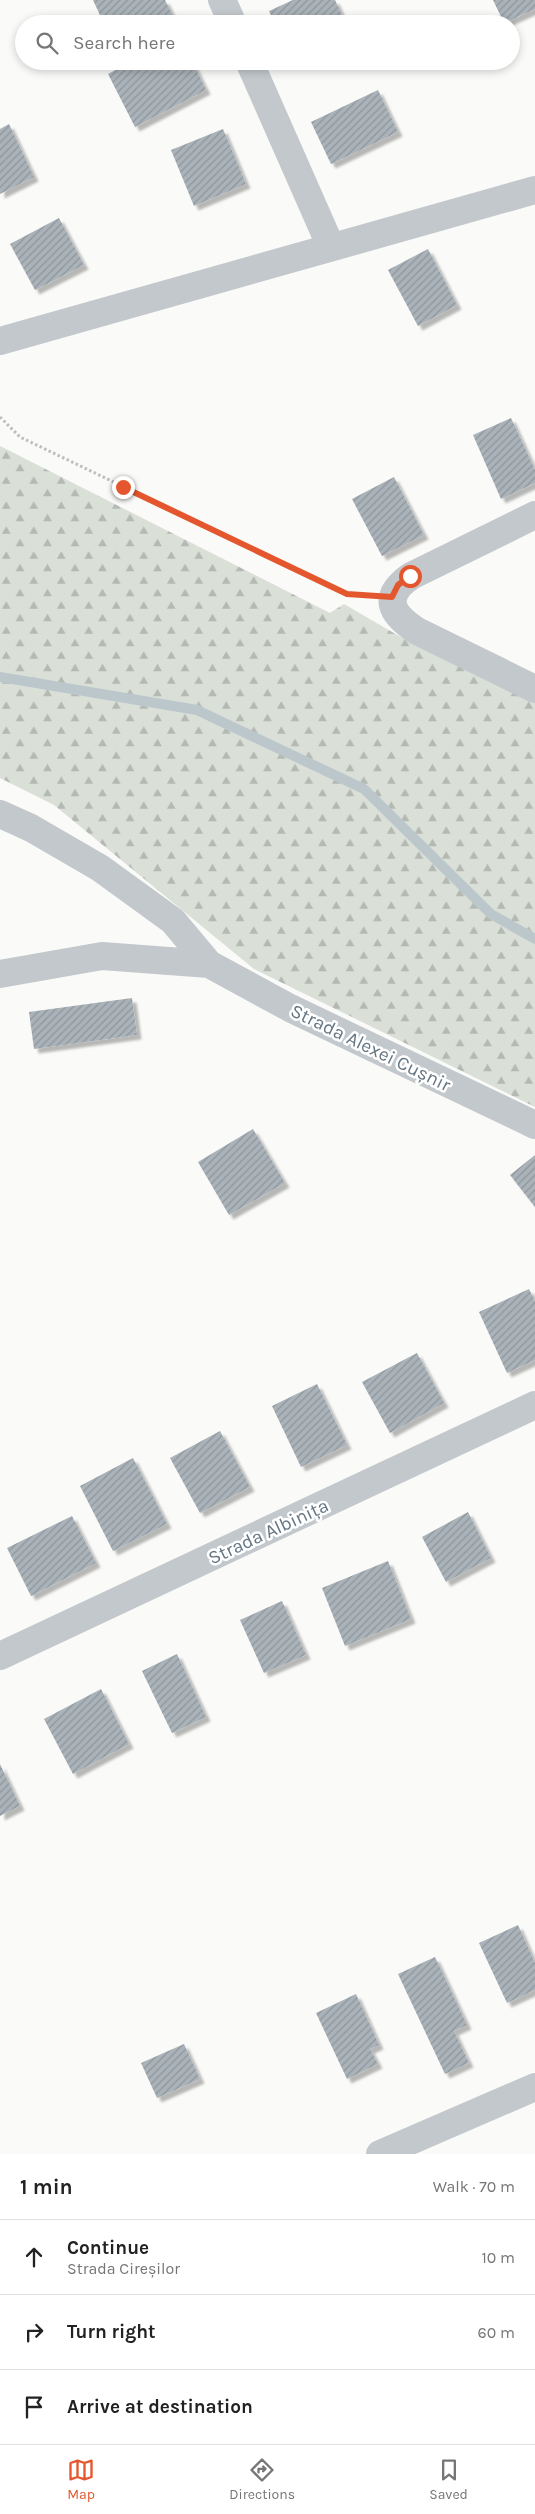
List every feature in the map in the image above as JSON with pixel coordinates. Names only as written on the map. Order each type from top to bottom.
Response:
[{"type":"street","points":[[222,0],[229,15]]},
{"type":"street","points":[[253,70],[331,247]]},
{"type":"street","points":[[0,340],[535,190]]},
{"type":"street","points":[[535,515],[410,576],[398,585],[392,597],[393,608],[400,620],[417,632],[535,689]]},
{"type":"street","points":[[0,814],[31,828],[108,874],[173,921],[209,964]]},
{"type":"street","points":[[0,974],[102,956],[209,964]]},
{"type":"street","name":"Strada Alexei Cușnir","points":[[209,964],[290,1008],[535,1125]]},
{"type":"street","name":"Strada Albinița","points":[[0,1656],[535,1405]]},
{"type":"street","points":[[380,2154],[535,2087]]},
{"type":"path","points":[[0,416],[20,437],[347,594],[392,597]]},
{"type":"green space","points":[[0,446],[330,613],[344,604],[411,643],[507,685],[535,702],[535,1107],[254,969],[54,805],[0,778]]},
{"type":"building","points":[[93,0],[165,0],[172,15],[100,15]]},
{"type":"building","points":[[293,0],[335,0],[342,15],[271,15],[269,11]]},
{"type":"building","points":[[493,0],[535,0],[535,9],[520,16],[500,15]]},
{"type":"building","points":[[115,70],[196,70],[206,90],[135,127],[108,74]]},
{"type":"building","points":[[378,90],[398,132],[331,164],[311,122]]},
{"type":"building","points":[[9,124],[34,177],[0,194],[0,129]]},
{"type":"building","points":[[223,129],[246,184],[194,206],[171,150]]},
{"type":"building","points":[[59,218],[84,265],[35,290],[10,244]]},
{"type":"building","points":[[428,249],[457,305],[418,326],[388,270]]},
{"type":"building","points":[[511,418],[535,470],[535,483],[501,499],[473,435]]},
{"type":"building","points":[[394,477],[424,535],[382,556],[352,499]]},
{"type":"building","points":[[132,998],[137,1035],[34,1049],[29,1012]]},
{"type":"building","points":[[253,1129],[285,1183],[229,1215],[198,1162]]},
{"type":"building","points":[[535,1155],[535,1207],[510,1175]]},
{"type":"building","points":[[529,1289],[535,1301],[535,1360],[507,1373],[479,1312]]},
{"type":"building","points":[[417,1353],[444,1403],[390,1433],[362,1382]]},
{"type":"building","points":[[317,1384],[347,1445],[301,1467],[272,1406]]},
{"type":"building","points":[[220,1431],[250,1487],[200,1513],[170,1458]]},
{"type":"building","points":[[133,1458],[167,1524],[113,1551],[80,1486]]},
{"type":"building","points":[[468,1512],[491,1558],[446,1582],[422,1537]]},
{"type":"building","points":[[72,1516],[96,1563],[31,1596],[7,1548]]},
{"type":"building","points":[[388,1561],[411,1619],[345,1646],[322,1588]]},
{"type":"building","points":[[282,1601],[306,1655],[264,1673],[240,1620]]},
{"type":"building","points":[[177,1654],[206,1717],[172,1733],[142,1671]]},
{"type":"building","points":[[101,1689],[129,1744],[73,1774],[44,1719]]},
{"type":"building","points":[[0,1764],[20,1806],[0,1816]]},
{"type":"building","points":[[518,1925],[535,1963],[535,1990],[507,2003],[479,1943]]},
{"type":"building","points":[[435,1957],[467,2025],[454,2031],[469,2063],[445,2074],[398,1974]]},
{"type":"building","points":[[356,1994],[379,2045],[370,2049],[378,2064],[347,2079],[316,2013]]},
{"type":"building","points":[[184,2044],[200,2079],[157,2098],[141,2063]]},
{"type":"waterway","points":[[0,677],[197,710],[364,789],[491,914],[535,939]]},
{"type":"route","points":[[123,487],[347,594],[392,597],[398,585],[410,576]]}]
